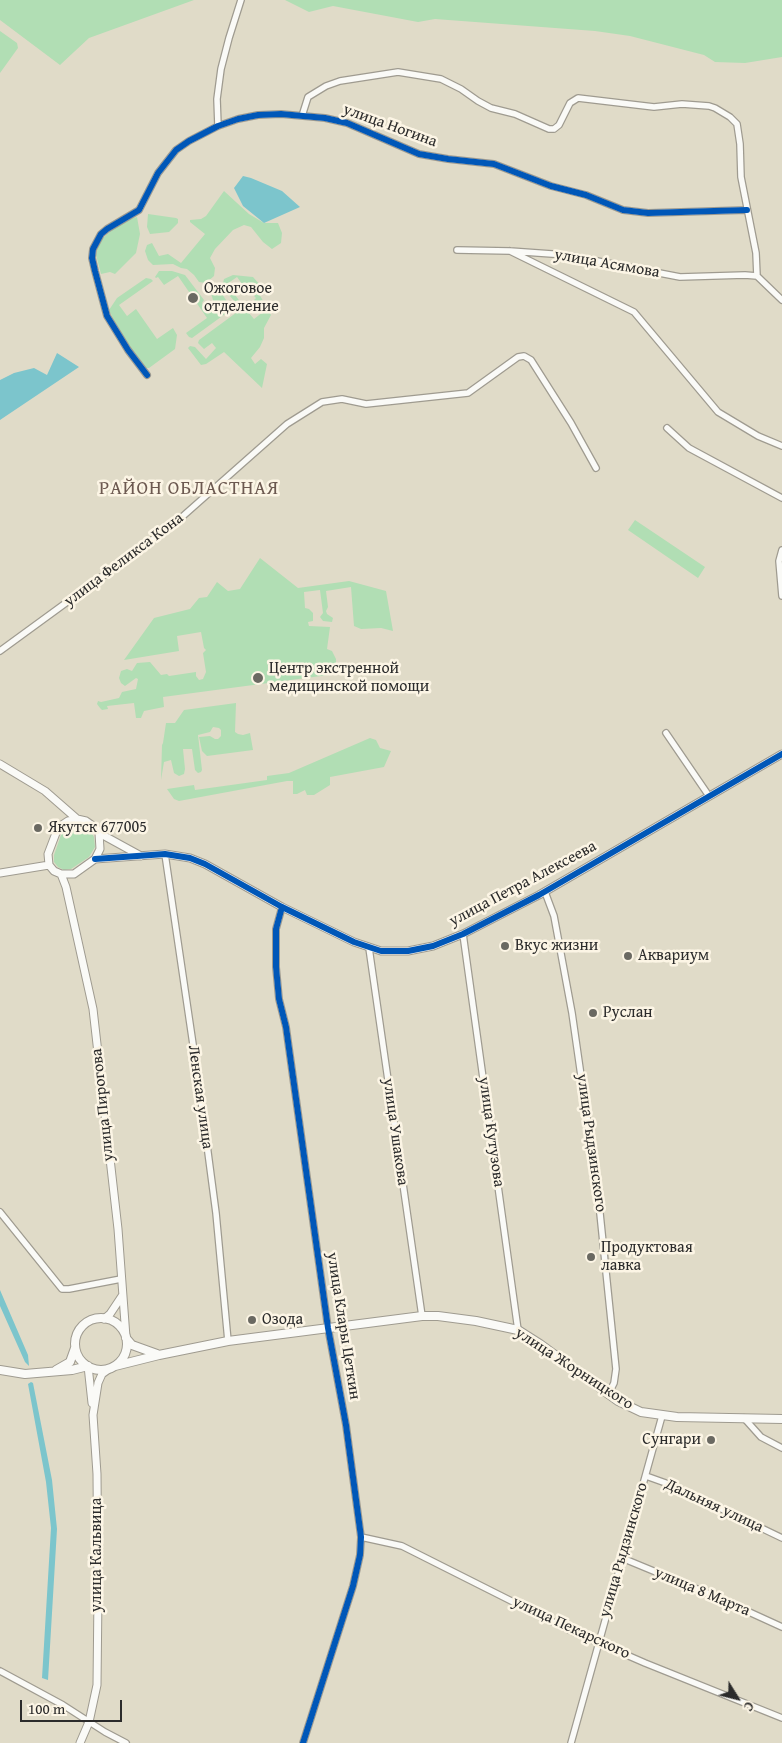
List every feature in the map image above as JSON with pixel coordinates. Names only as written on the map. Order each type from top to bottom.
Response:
[{"type":"main road","name":"улица Жорницкого","points":[[112,1367],[159,1355],[228,1342],[422,1316],[476,1321],[518,1330],[608,1394],[628,1407],[641,1412],[662,1416],[782,1419]]},
{"type":"main road","points":[[126,1337],[126,1351],[121,1360],[112,1367],[95,1369],[88,1366],[79,1357],[76,1339],[82,1328],[92,1320],[104,1318],[119,1326],[132,1345],[159,1355]]},
{"type":"main road","points":[[52,1372],[70,1362],[76,1347]]},
{"type":"main road","points":[[0,1370],[25,1374],[88,1366]]},
{"type":"street","points":[[218,126],[217,99],[221,70],[241,0]]},
{"type":"street","points":[[302,116],[308,98],[326,86],[340,81],[398,72],[441,79],[492,108],[515,114],[549,129],[554,129],[559,125],[570,103],[578,98],[654,107],[682,104],[709,106],[722,111],[736,124],[740,144],[742,178],[756,253],[757,276],[782,300]]},
{"type":"street","name":"улица Ногина","points":[[147,375],[128,350],[107,316],[92,258],[93,249],[101,234],[107,228],[139,210],[158,173],[176,150],[218,126],[258,115],[281,114],[325,118],[348,124],[419,154],[494,164],[551,186],[586,195],[623,210],[648,214],[747,210]]},
{"type":"street","name":"улица Асямова","points":[[456,250],[566,255],[680,277],[757,276]]},
{"type":"street","points":[[510,251],[634,312],[718,412],[758,436],[782,446]]},
{"type":"street","name":"улица Феликса Кона","points":[[0,651],[174,524],[287,424],[322,402],[342,399],[366,404],[468,393],[518,357],[524,356],[531,360],[571,423],[596,468]]},
{"type":"street","points":[[667,428],[689,448],[782,498]]},
{"type":"street","points":[[782,550],[779,561],[782,596]]},
{"type":"street","points":[[666,733],[709,796]]},
{"type":"street","name":"улица Петра Алексеева","points":[[95,859],[165,854],[190,858],[205,864],[282,907],[354,942],[381,951],[408,951],[433,946],[463,934],[545,892],[782,754]]},
{"type":"street","points":[[0,764],[45,791],[77,819]]},
{"type":"street","points":[[62,825],[65,815],[63,807]]},
{"type":"street","points":[[74,874],[61,874],[49,865],[48,854],[56,833],[68,820],[86,821],[99,834],[142,856]]},
{"type":"street","points":[[66,887],[74,874],[95,859],[100,849],[99,834]]},
{"type":"street","name":"Ленская улица","points":[[165,854],[216,1213],[228,1342]]},
{"type":"street","points":[[0,873],[49,865]]},
{"type":"street","name":"улица Пирогова","points":[[61,874],[66,887],[92,1009],[118,1229],[126,1337]]},
{"type":"street","name":"улица Рыдзинского","points":[[545,892],[554,916],[572,1013],[598,1194],[616,1370],[614,1382],[608,1394]]},
{"type":"street","name":"улица Клары Цеткин","points":[[282,907],[276,929],[276,967],[279,1000],[286,1028],[328,1328],[346,1425],[361,1537],[360,1555],[353,1586],[303,1743]]},
{"type":"street","name":"улица Кутузова","points":[[463,934],[518,1330]]},
{"type":"street","name":"улица Ушакова","points":[[369,948],[422,1316]]},
{"type":"street","points":[[0,1212],[62,1289],[69,1290],[121,1279]]},
{"type":"street","points":[[104,1318],[115,1308],[122,1296]]},
{"type":"street","points":[[88,1366],[93,1415]]},
{"type":"street","name":"улица Кальвица","points":[[80,1743],[89,1722],[97,1685],[97,1474],[93,1415],[98,1383],[102,1374],[112,1367]]},
{"type":"street","name":"улица Рыдзинского","points":[[571,1743],[662,1416]]},
{"type":"street","points":[[744,1418],[761,1437],[782,1448]]},
{"type":"street","name":"Дальняя улица","points":[[646,1476],[674,1486],[782,1538]]},
{"type":"street","name":"улица Пекарского","points":[[361,1537],[402,1546],[567,1629],[645,1663],[782,1718]]},
{"type":"street","name":"улица 8 Марта","points":[[622,1558],[714,1596],[782,1627]]},
{"type":"street","points":[[0,1671],[63,1705],[126,1743]]},
{"type":"green space","points":[[0,0],[194,0],[89,38],[60,65],[0,20]]},
{"type":"green space","points":[[285,0],[782,0],[782,57],[745,63],[715,62],[704,55],[630,36],[595,31],[435,19],[418,22],[333,6],[309,12]]},
{"type":"green space","points":[[0,31],[17,43],[18,48],[0,73]]},
{"type":"green space","points":[[224,191],[249,214],[264,223],[278,223],[282,233],[281,243],[272,249],[263,242],[251,227],[244,225],[233,230],[215,249],[210,258],[215,268],[214,276],[206,283],[199,282],[187,269],[173,264],[153,265],[148,260],[145,251],[147,245],[152,243],[159,256],[168,254],[181,263],[205,234],[190,220],[201,219],[206,216]]},
{"type":"green space","points":[[148,214],[176,218],[178,223],[169,232],[150,234],[147,227]]},
{"type":"green space","points":[[137,217],[140,234],[136,253],[115,274],[110,272],[101,274],[96,255],[98,245],[114,228],[127,220]]},
{"type":"green space","points":[[159,271],[172,271],[185,275],[204,300],[203,306],[212,304],[211,293],[216,285],[232,309],[192,338],[189,337],[186,333],[207,318],[178,276],[164,285],[158,277],[155,277]]},
{"type":"green space","points":[[233,275],[253,277],[260,285],[258,292],[271,315],[264,328],[264,338],[260,347],[251,358],[255,364],[261,359],[267,364],[262,388],[224,352],[206,364],[201,365],[188,348],[190,346],[195,347],[206,359],[216,348],[212,343],[204,349],[198,343],[199,340],[244,307],[254,319],[263,312],[254,300],[256,294],[253,289],[248,292],[237,277],[227,284],[241,303],[236,303],[222,287],[224,279]]},
{"type":"green space","points":[[146,278],[153,281],[119,305],[127,316],[136,309],[157,339],[173,328],[177,335],[175,349],[149,368],[145,368],[118,329],[109,310],[117,298]]},
{"type":"green space","points":[[635,520],[705,567],[698,578],[628,530]]},
{"type":"green space","points":[[260,558],[298,588],[349,581],[386,591],[393,631],[381,628],[361,629],[354,626],[351,587],[326,591],[328,607],[326,611],[333,618],[332,622],[323,621],[320,617],[323,613],[320,590],[304,592],[305,608],[313,613],[313,621],[308,622],[309,626],[330,627],[327,649],[332,651],[336,659],[336,674],[163,697],[164,707],[144,711],[141,718],[136,718],[134,703],[107,706],[108,709],[102,710],[100,708],[97,704],[98,701],[119,698],[122,692],[136,689],[138,679],[136,678],[125,686],[119,678],[121,671],[127,669],[132,671],[137,663],[150,662],[161,675],[167,674],[169,676],[196,672],[199,680],[203,679],[206,672],[203,653],[206,650],[201,632],[177,636],[179,651],[124,660],[154,618],[190,609],[199,598],[207,597],[217,582],[228,591],[240,589]]},
{"type":"green space","points":[[236,703],[235,732],[243,735],[250,733],[253,750],[207,756],[202,751],[199,737],[210,736],[218,739],[221,736],[221,730],[213,727],[210,732],[198,735],[201,772],[198,773],[195,770],[192,749],[183,749],[184,774],[179,776],[174,773],[171,760],[164,762],[161,780],[162,745],[166,723],[175,723],[184,710]]},
{"type":"green space","points":[[370,738],[376,740],[380,748],[391,751],[384,767],[330,777],[330,785],[314,795],[307,795],[305,790],[293,794],[293,781],[179,801],[174,799],[167,789],[194,785],[195,790],[267,780],[267,776],[289,773]]},
{"type":"green space","points":[[75,825],[83,825],[90,830],[94,837],[95,847],[89,857],[71,869],[64,870],[54,862],[54,855],[61,835],[66,829]]},
{"type":"water","points":[[243,176],[282,191],[300,207],[264,223],[243,206],[234,188]]},
{"type":"water","points":[[57,353],[79,367],[0,420],[0,380],[14,373],[34,368],[47,375]]},
{"type":"water","points":[[0,1290],[28,1355],[29,1366],[25,1362],[0,1306]]},
{"type":"water","points":[[33,1383],[52,1480],[57,1529],[48,1680],[42,1678],[51,1528],[46,1482],[28,1384]]},
{"type":"cycle path","points":[[147,375],[128,350],[107,316],[92,258],[93,249],[101,234],[139,210],[158,173],[176,150],[218,126],[238,119],[258,115],[281,114],[325,118],[347,123],[419,154],[494,164],[551,186],[586,195],[623,210],[648,213],[747,210]]},
{"type":"cycle path","points":[[95,859],[165,854],[190,858],[205,864],[282,907],[354,942],[381,951],[408,951],[433,946],[463,934],[539,895],[782,754]]},
{"type":"cycle path","points":[[282,907],[276,929],[276,967],[279,999],[286,1027],[328,1328],[346,1425],[361,1537],[360,1555],[353,1586],[303,1743]]},
{"type":"place","name":"Ожоговое отделение","points":[[193,298]]},
{"type":"place","name":"Центр экстренной медицинской помощи","points":[[258,678]]},
{"type":"place","name":"Якутск 677005","points":[[38,828]]},
{"type":"place","name":"Вкус жизни","points":[[505,946]]},
{"type":"place","name":"Аквариум","points":[[628,956]]},
{"type":"place","name":"Руслан","points":[[593,1013]]},
{"type":"place","name":"Продуктовая лавка","points":[[591,1257]]},
{"type":"place","name":"Озода","points":[[252,1320]]},
{"type":"place","name":"Сунгари","points":[[711,1440]]},
{"type":"district","name":"РАЙОН ОБЛАСТНАЯ","points":[[189,489]]}]
